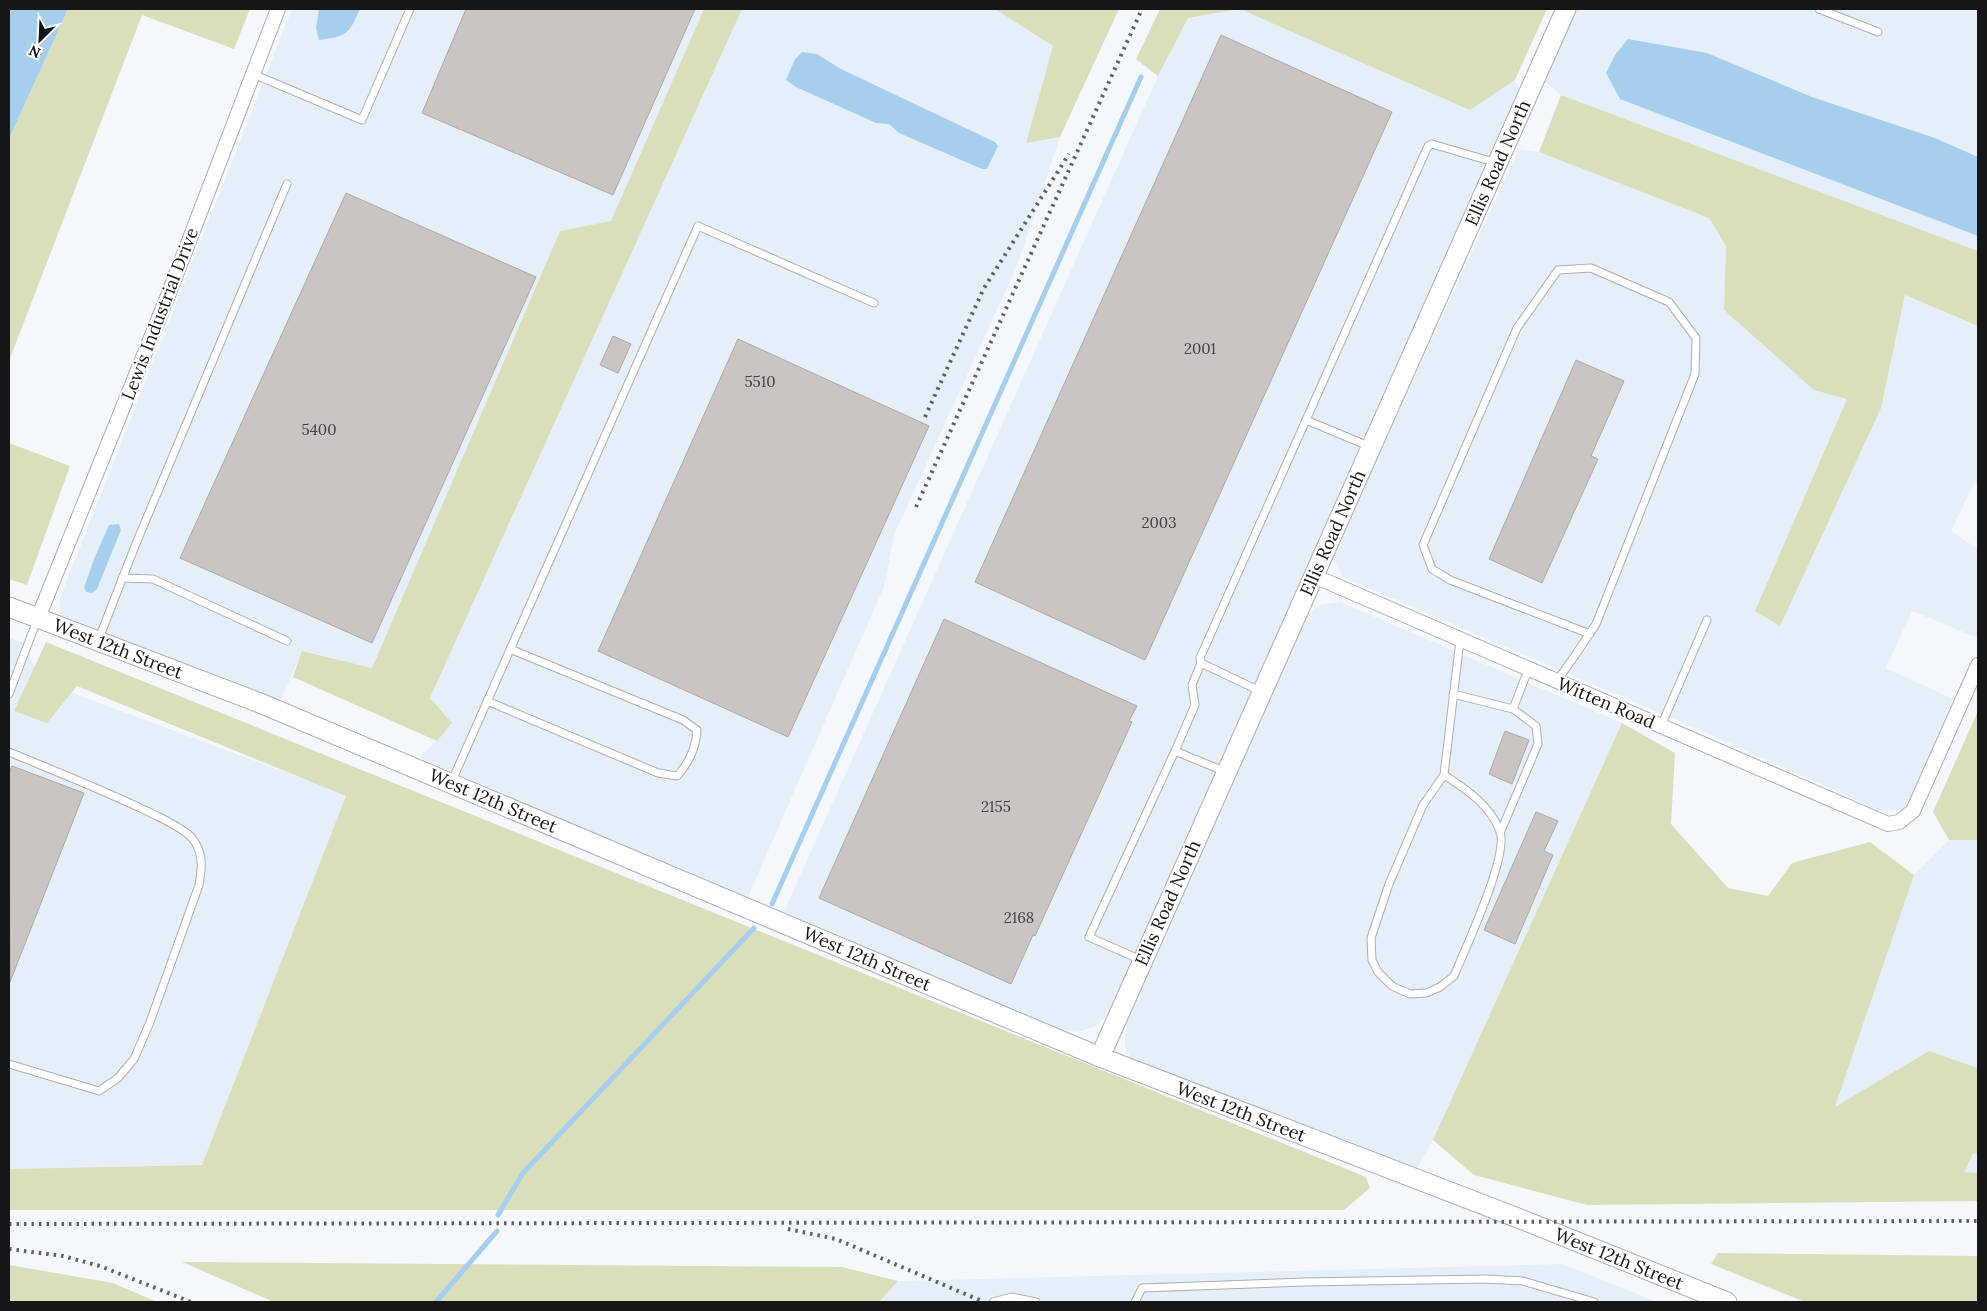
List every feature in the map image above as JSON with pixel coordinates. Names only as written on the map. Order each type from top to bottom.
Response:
[{"type":"street","name":"Lewis Industrial Drive","points":[[38,618],[169,293],[278,9]]},
{"type":"street","name":"Ellis Road North","points":[[1100,1057],[1566,9]]},
{"type":"street","name":"Witten Road","points":[[1314,576],[1879,821],[1899,822],[1913,811],[1978,665]]},
{"type":"street","name":"West 12th Street","points":[[9,607],[260,703],[1100,1057],[1528,1222],[1728,1302]]},
{"type":"lane","points":[[253,74],[362,120],[410,9]]},
{"type":"lane","points":[[1819,9],[1878,32]]},
{"type":"lane","points":[[1143,961],[1089,936],[1195,705],[1192,685],[1201,663],[1200,658],[1428,146],[1432,144],[1499,163]]},
{"type":"lane","points":[[98,641],[122,578],[287,184]]},
{"type":"lane","points":[[451,783],[698,226],[874,303]]},
{"type":"lane","points":[[1556,682],[1590,634],[1600,615],[1695,374],[1696,338],[1669,302],[1591,268],[1558,270],[1518,328],[1423,545],[1432,569],[1450,580],[1590,634]]},
{"type":"lane","points":[[1306,420],[1371,448]]},
{"type":"lane","points":[[122,578],[153,580],[287,641]]},
{"type":"lane","points":[[9,694],[38,618]]},
{"type":"lane","points":[[1661,726],[1707,620]]},
{"type":"lane","points":[[1453,694],[1512,709],[1536,726],[1538,744],[1500,832],[1496,871],[1454,976],[1440,988],[1426,993],[1410,994],[1392,986],[1378,972],[1372,960],[1371,938],[1389,884],[1420,814],[1444,775],[1453,694],[1460,640]]},
{"type":"lane","points":[[487,701],[658,773],[677,776],[685,767],[696,746],[697,730],[683,720],[510,649]]},
{"type":"lane","points":[[1201,663],[1262,692]]},
{"type":"lane","points":[[1512,709],[1528,670]]},
{"type":"lane","points":[[1175,751],[1226,772]]},
{"type":"lane","points":[[9,752],[127,801],[169,822],[191,837],[198,849],[203,866],[199,885],[150,1022],[134,1059],[118,1078],[99,1091],[9,1064]]},
{"type":"lane","points":[[1444,775],[1482,803],[1500,832]]},
{"type":"lane","points":[[1135,1302],[1142,1288],[1304,1282],[1486,1280],[1523,1281],[1594,1302]]},
{"type":"lane","points":[[993,1302],[1012,1297],[1036,1302]]},
{"type":"shaded area","points":[[292,9],[704,9],[611,221],[560,231],[372,668],[303,651],[279,703],[66,620],[60,613],[60,598]]},
{"type":"shaded area","points":[[742,9],[995,9],[1053,46],[1026,143],[1060,137],[1017,266],[894,535],[884,587],[747,899],[420,758],[452,724],[430,698]]},
{"type":"shaded area","points":[[1240,9],[1470,109],[1515,80],[1521,91],[1116,997],[1106,1016],[1094,1027],[1078,1032],[1049,1028],[782,916],[1158,76],[1188,18]]},
{"type":"shaded area","points":[[1576,9],[1978,9],[1978,251],[1561,95],[1544,81]]},
{"type":"shaded area","points":[[1519,149],[1539,152],[1709,218],[1726,246],[1724,310],[1814,390],[1848,399],[1755,611],[1881,408],[1905,295],[1978,326],[1978,485],[1974,483],[1951,531],[1978,549],[1978,638],[1912,611],[1886,668],[1953,699],[1916,787],[1903,809],[1881,811],[1709,734],[1343,577],[1334,560],[1337,546]]},
{"type":"shaded area","points":[[1340,602],[1622,723],[1433,1140],[1417,1168],[1248,1106],[1131,1060],[1125,1046],[1126,1024],[1210,830],[1305,619],[1319,605]]},
{"type":"shaded area","points":[[9,638],[24,643],[40,681],[347,795],[202,1165],[9,1169]]},
{"type":"shaded area","points":[[1949,840],[1978,840],[1978,1068],[1929,1051],[1835,1108],[1914,875]]},
{"type":"shaded area","points":[[1978,1153],[1978,1173],[1963,1173],[1974,1154]]},
{"type":"shaded area","points":[[1563,1264],[1657,1302],[879,1302],[898,1281]]},
{"type":"green space","points":[[68,9],[250,9],[234,49],[142,15],[9,361],[9,139]]},
{"type":"green space","points":[[704,9],[742,9],[430,698],[452,723],[437,741],[293,677],[302,651],[372,668],[560,231],[611,221]]},
{"type":"green space","points":[[995,9],[1119,9],[1060,137],[1026,143],[1053,46]]},
{"type":"green space","points":[[1160,9],[1239,9],[1188,18],[1158,76],[1136,59]]},
{"type":"green space","points":[[1240,9],[1547,9],[1515,80],[1470,110]]},
{"type":"green space","points":[[1561,95],[1978,251],[1978,326],[1905,295],[1881,408],[1780,626],[1755,611],[1847,399],[1814,390],[1724,310],[1726,246],[1709,218],[1539,152]]},
{"type":"green space","points":[[9,443],[70,466],[27,585],[9,579]]},
{"type":"green space","points":[[46,642],[1366,1177],[1370,1188],[1344,1210],[9,1210],[9,1169],[202,1165],[346,796],[77,686],[47,723],[14,711]]},
{"type":"green space","points":[[1978,711],[1978,840],[1949,840],[1933,812]]},
{"type":"green space","points":[[1622,723],[1675,753],[1671,824],[1728,888],[1768,896],[1792,863],[1870,842],[1914,875],[1835,1107],[1929,1051],[1978,1068],[1978,1153],[1973,1154],[1964,1172],[1978,1173],[1978,1201],[1587,1205],[1474,1175],[1433,1140]]},
{"type":"green space","points":[[1718,1253],[1978,1256],[1978,1302],[1805,1302],[1711,1264]]},
{"type":"green space","points":[[182,1262],[842,1267],[898,1281],[879,1302],[274,1302]]},
{"type":"green space","points":[[9,1265],[113,1283],[157,1302],[9,1302]]},
{"type":"water","points":[[9,9],[68,9],[9,139]]},
{"type":"water","points":[[319,9],[360,9],[353,24],[346,33],[319,40],[316,28]]},
{"type":"water","points":[[1628,39],[1707,53],[1812,97],[1935,138],[1978,157],[1978,236],[1620,99],[1606,73],[1615,55]]},
{"type":"water","points":[[802,52],[817,54],[841,69],[995,142],[998,146],[987,169],[982,169],[899,133],[889,124],[876,123],[796,87],[786,80],[795,59]]},
{"type":"water","points":[[119,524],[121,530],[97,589],[92,593],[86,592],[84,588],[109,525]]},
{"type":"building","points":[[466,9],[695,9],[613,195],[422,113]]},
{"type":"building","points":[[1221,35],[1392,112],[1145,660],[975,582]]},
{"type":"building","points":[[346,193],[536,277],[372,643],[180,558]]},
{"type":"building","points":[[613,336],[631,344],[618,373],[600,365]]},
{"type":"building","points":[[738,339],[929,426],[788,737],[598,651]]},
{"type":"building","points":[[1576,360],[1624,381],[1591,456],[1598,459],[1542,583],[1489,559]]},
{"type":"building","points":[[944,619],[1137,706],[1129,721],[1132,722],[1035,936],[1033,935],[1011,984],[819,898]]},
{"type":"building","points":[[1505,731],[1529,740],[1512,784],[1489,774]]},
{"type":"building","points":[[12,766],[84,793],[10,982],[9,774]]},
{"type":"building","points":[[1536,812],[1558,821],[1544,851],[1553,855],[1515,944],[1484,930]]},
{"type":"waterway","points":[[772,904],[1141,77]]},
{"type":"waterway","points":[[498,1215],[523,1173],[754,928]]},
{"type":"waterway","points":[[436,1302],[497,1231]]},
{"type":"railway","points":[[916,507],[1142,9]]},
{"type":"railway","points":[[925,417],[984,288],[1069,154]]},
{"type":"railway","points":[[9,1224],[1978,1221]]},
{"type":"railway","points":[[788,1229],[836,1239],[984,1302]]},
{"type":"railway","points":[[9,1249],[63,1256],[100,1266],[191,1302]]}]
